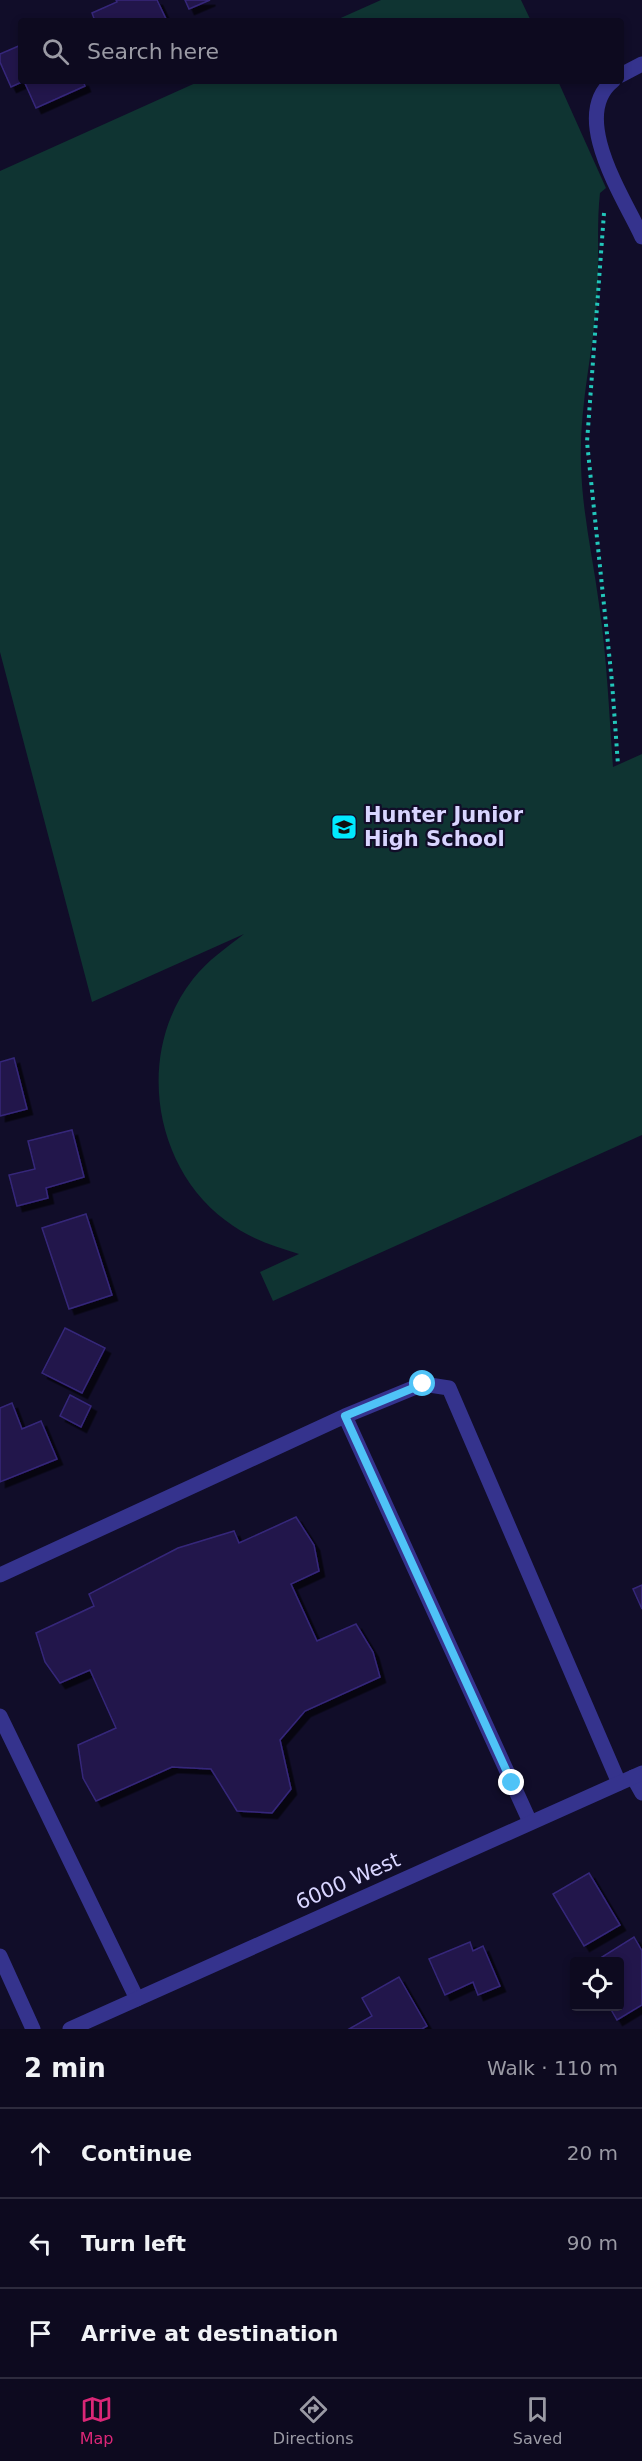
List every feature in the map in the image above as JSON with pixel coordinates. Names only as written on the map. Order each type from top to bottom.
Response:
[{"type":"street","points":[[624,73],[642,64]]},
{"type":"street","points":[[609,84],[597,104],[595,124],[598,143],[642,237]]},
{"type":"street","points":[[0,1575],[345,1416],[423,1384],[449,1388],[631,1777],[642,1793]]},
{"type":"street","points":[[345,1416],[530,1822]]},
{"type":"street","points":[[0,1716],[137,1999]]},
{"type":"street","name":"6000 West","points":[[70,2029],[631,1777]]},
{"type":"street","points":[[0,1956],[33,2029]]},
{"type":"path","points":[[604,205],[586,441],[612,682],[618,765]]},
{"type":"green space","points":[[381,0],[521,0],[530,18],[341,18]]},
{"type":"green space","name":"Hunter Junior High School","points":[[193,84],[559,84],[606,188],[600,193],[597,302],[582,424],[582,482],[604,645],[613,767],[642,754],[642,1135],[273,1301],[260,1272],[299,1254],[242,1232],[200,1197],[181,1169],[168,1139],[160,1106],[159,1072],[164,1039],[175,1008],[199,972],[244,934],[92,1002],[0,652],[0,171]]},
{"type":"building","points":[[116,0],[157,0],[166,18],[94,18],[92,13],[117,2]]},
{"type":"building","points":[[185,0],[210,0],[189,9]]},
{"type":"building","points":[[18,46],[18,84],[11,87],[0,62],[0,54]]},
{"type":"building","points":[[25,84],[84,84],[85,86],[36,108]]},
{"type":"building","points":[[14,1058],[27,1109],[0,1116],[0,1062]]},
{"type":"building","points":[[72,1130],[84,1177],[46,1188],[48,1198],[17,1206],[9,1175],[35,1169],[28,1141]]},
{"type":"building","points":[[86,1214],[112,1295],[69,1309],[42,1228]]},
{"type":"building","points":[[65,1328],[105,1348],[82,1393],[42,1373]]},
{"type":"building","points":[[70,1395],[91,1406],[81,1427],[60,1416]]},
{"type":"building","points":[[12,1403],[22,1429],[41,1421],[57,1459],[0,1482],[0,1408]]},
{"type":"building","points":[[296,1517],[314,1545],[319,1571],[291,1584],[317,1641],[356,1624],[373,1652],[380,1677],[305,1711],[280,1740],[291,1789],[272,1813],[237,1811],[211,1769],[172,1767],[96,1801],[83,1778],[78,1745],[116,1728],[90,1670],[60,1683],[45,1662],[36,1633],[94,1606],[89,1594],[178,1548],[234,1531],[239,1543]]},
{"type":"building","points":[[642,1585],[642,1609],[633,1589]]},
{"type":"building","points":[[589,1873],[620,1925],[584,1946],[553,1894]]},
{"type":"building","points":[[634,1937],[642,1951],[642,2005],[617,2020],[612,2011],[624,2011],[624,1957],[602,1957]]},
{"type":"building","points":[[470,1942],[473,1951],[483,1946],[500,1986],[478,1995],[473,1982],[445,1995],[429,1959]]},
{"type":"building","points":[[399,1977],[427,2026],[422,2029],[349,2029],[372,2016],[362,1998]]},
{"type":"place","name":"Hunter Junior High School","points":[[344,827]]},
{"type":"route","points":[[423,1384],[345,1416],[512,1783]]}]
